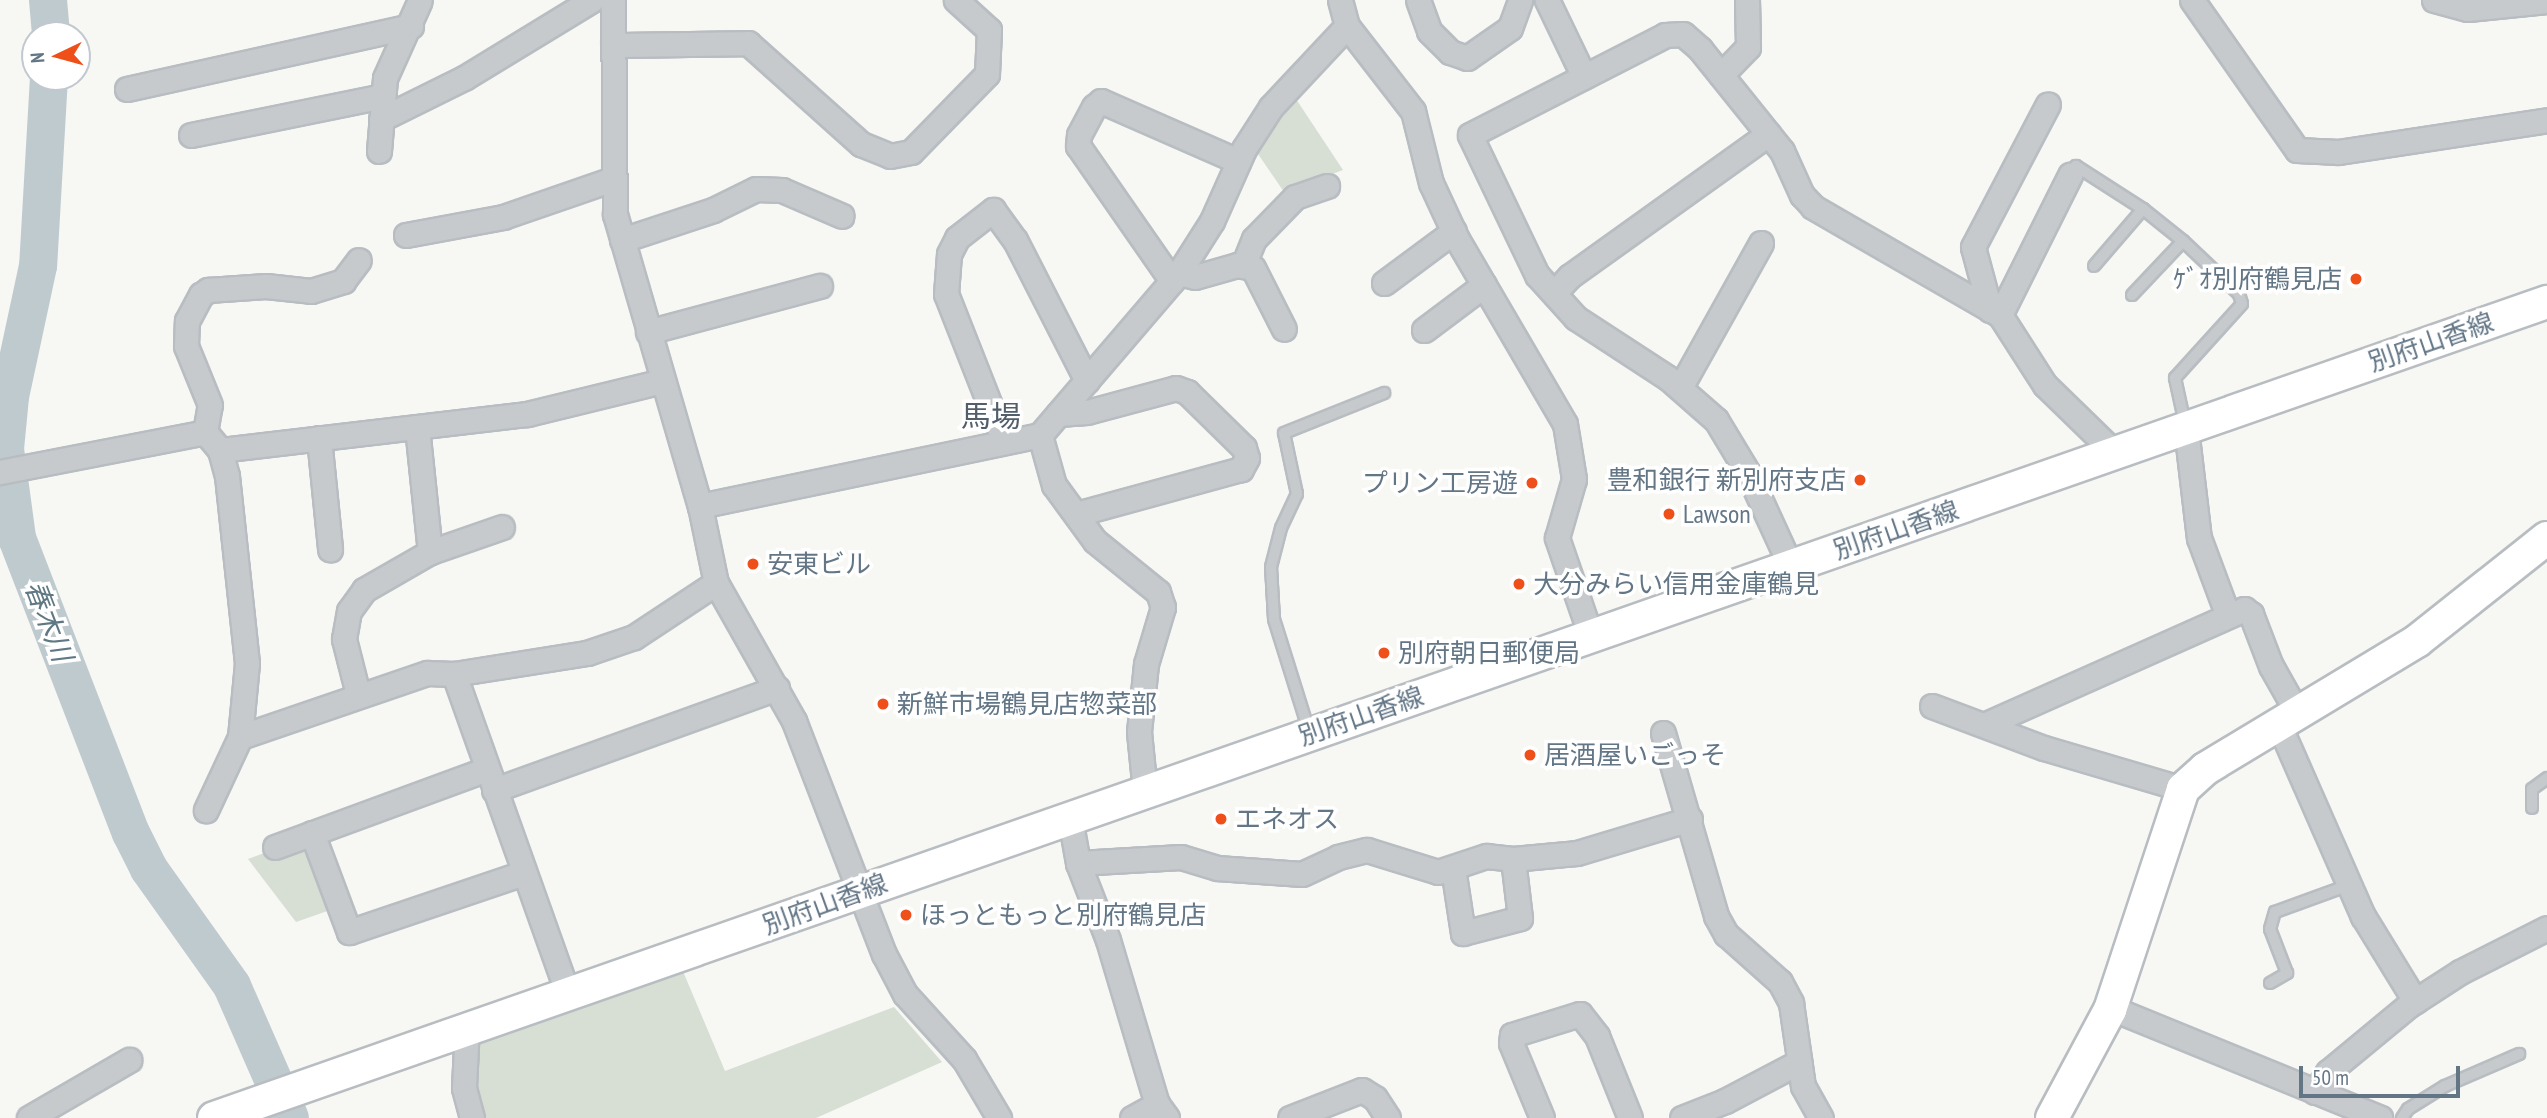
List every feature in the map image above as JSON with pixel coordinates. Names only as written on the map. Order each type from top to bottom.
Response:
[{"type":"main road","name":"別府山香線","points":[[214,1118],[467,1026],[568,995],[2547,302]]},
{"type":"main road","points":[[2052,1118],[2111,1008],[2183,789],[2205,769],[2417,641],[2544,545]]},
{"type":"street","points":[[379,151],[385,78],[411,26],[420,0]]},
{"type":"street","points":[[191,135],[382,107],[464,78],[592,0]]},
{"type":"street","points":[[613,0],[614,179],[622,240],[700,506],[716,583],[778,688],[859,892],[905,994],[964,1059],[999,1118]]},
{"type":"street","points":[[613,45],[748,43],[861,144],[890,156],[911,152],[987,74],[989,30],[956,0]]},
{"type":"street","points":[[1340,0],[1346,26],[1413,111],[1431,183],[1454,231],[1569,434],[1574,479],[1557,538],[1591,636]]},
{"type":"street","points":[[1418,0],[1429,31],[1450,52],[1467,58],[1510,28],[1520,0]]},
{"type":"street","points":[[1547,0],[1584,77]]},
{"type":"street","points":[[1721,75],[1748,47],[1747,0]]},
{"type":"street","points":[[2192,0],[2297,150],[2339,152],[2547,120]]},
{"type":"street","points":[[2434,0],[2468,9],[2547,1]]},
{"type":"street","points":[[127,89],[411,26]]},
{"type":"street","points":[[700,506],[1040,435],[1175,277],[1212,221],[1238,161],[1271,107],[1346,26]]},
{"type":"street","points":[[1791,567],[1748,473],[1716,420],[1680,388],[1576,318],[1538,275],[1470,135],[1665,35],[1684,34],[1768,134],[1813,206],[1995,312]]},
{"type":"street","points":[[1175,277],[1078,146],[1079,135],[1094,107],[1101,101],[1238,161]]},
{"type":"street","points":[[2048,104],[1973,247],[1995,312],[2045,385],[2115,453]]},
{"type":"street","points":[[1554,293],[1570,276],[1768,134]]},
{"type":"street","points":[[1995,312],[2070,175]]},
{"type":"street","points":[[406,235],[503,217],[614,179]]},
{"type":"street","points":[[1243,266],[1254,239],[1295,197],[1327,186]]},
{"type":"street","points":[[622,240],[713,210],[756,189],[782,190],[842,216]]},
{"type":"street","points":[[1004,441],[946,294],[949,254],[957,237],[993,210],[1015,240],[1087,381]]},
{"type":"street","points":[[1384,283],[1454,231]]},
{"type":"street","points":[[1680,388],[1761,243]]},
{"type":"street","points":[[205,432],[210,405],[186,346],[187,321],[201,295],[208,290],[266,286],[312,291],[343,281],[359,260]]},
{"type":"street","points":[[1175,277],[1195,277],[1243,266],[1253,268],[1284,329]]},
{"type":"street","points":[[1424,330],[1484,285]]},
{"type":"street","points":[[648,332],[820,286]]},
{"type":"street","points":[[220,450],[527,414],[662,381]]},
{"type":"street","points":[[1058,414],[1087,412],[1176,388],[1187,392],[1244,448],[1247,458],[1241,468],[1076,514]]},
{"type":"street","points":[[417,427],[430,552]]},
{"type":"street","points":[[2186,428],[2199,538],[2228,616]]},
{"type":"street","points":[[0,472],[150,440],[205,432]]},
{"type":"street","points":[[205,432],[220,450],[228,477],[247,663],[240,737],[206,810]]},
{"type":"street","points":[[1040,435],[1054,485],[1095,541],[1158,592],[1163,607],[1146,664],[1139,732],[1145,792]]},
{"type":"street","points":[[319,438],[330,549]]},
{"type":"street","points":[[358,694],[344,639],[349,611],[364,590],[430,552],[502,527]]},
{"type":"street","points":[[240,737],[358,694],[427,673],[454,674],[587,653],[634,637],[716,583]]},
{"type":"street","points":[[1984,726],[2245,609],[2251,614],[2271,666],[2349,885],[2385,956],[2415,1001]]},
{"type":"street","points":[[454,674],[568,995]]},
{"type":"street","points":[[275,847],[312,833],[778,688]]},
{"type":"street","points":[[1932,706],[1984,726],[2183,789]]},
{"type":"street","points":[[1663,733],[1716,916],[1726,934],[1780,982],[1791,1003],[1803,1086],[1821,1118]]},
{"type":"street","points":[[1070,818],[1078,863],[1108,940],[1162,1111],[1132,1118]]},
{"type":"street","points":[[1078,863],[1181,857],[1217,868],[1302,874],[1338,856],[1367,850],[1438,872],[1486,856],[1513,859],[1577,853],[1689,819]]},
{"type":"street","points":[[312,833],[349,932],[523,873]]},
{"type":"street","points":[[1453,868],[1463,933],[1520,918],[1513,859]]},
{"type":"street","points":[[2315,1092],[2328,1072],[2415,1001],[2547,928]]},
{"type":"street","points":[[2111,1008],[2381,1118]]},
{"type":"street","points":[[1542,1118],[1511,1043],[1512,1035],[1580,1014],[1597,1036],[1630,1118]]},
{"type":"street","points":[[467,1026],[464,1088],[472,1118]]},
{"type":"street","points":[[29,1118],[129,1060]]},
{"type":"street","points":[[1682,1118],[1800,1062]]},
{"type":"street","points":[[1290,1118],[1362,1090],[1375,1098],[1388,1118]]},
{"type":"lane","points":[[2070,175],[2076,166],[2143,209],[2183,241],[2239,294],[2242,304],[2175,378],[2186,428]]},
{"type":"lane","points":[[2094,266],[2143,209]]},
{"type":"lane","points":[[2132,295],[2183,241]]},
{"type":"lane","points":[[1310,734],[1273,619],[1270,568],[1281,528],[1297,494],[1284,433],[1384,393]]},
{"type":"lane","points":[[2532,808],[2532,789],[2547,778]]},
{"type":"lane","points":[[2270,983],[2287,973],[2270,929],[2275,912],[2349,885]]},
{"type":"lane","points":[[2402,1118],[2408,1109],[2445,1086],[2519,1054]]},
{"type":"shaded area","points":[[1296,99],[1343,170],[1284,192],[1256,151]]},
{"type":"shaded area","points":[[311,836],[336,908],[296,922],[248,859]]},
{"type":"shaded area","points":[[682,969],[725,1071],[894,1007],[942,1062],[816,1118],[471,1118],[474,1039]]},
{"type":"waterway","name":"春木川","points":[[48,0],[50,21]]},
{"type":"waterway","name":"春木川","points":[[48,91],[38,266],[10,397],[5,449],[17,538],[131,833],[149,869],[232,986],[290,1118]]},
{"type":"place","name":"ｹﾞｵ別府鶴見店","points":[[2356,279]]},
{"type":"place","name":"豊和銀行 新別府支店","points":[[1860,480]]},
{"type":"place","name":"プリン工房遊","points":[[1532,483]]},
{"type":"place","name":"Lawson","points":[[1669,514]]},
{"type":"place","name":"安東ビル","points":[[753,564]]},
{"type":"place","name":"大分みらい信用金庫鶴見","points":[[1519,584]]},
{"type":"place","name":"別府朝日郵便局","points":[[1384,653]]},
{"type":"place","name":"新鮮市場鶴見店惣菜部","points":[[883,704]]},
{"type":"place","name":"居酒屋いごっそ","points":[[1530,755]]},
{"type":"place","name":"エネオス","points":[[1221,819]]},
{"type":"place","name":"ほっともっと別府鶴見店","points":[[906,915]]},
{"type":"district","name":"馬場","points":[[991,416]]}]
